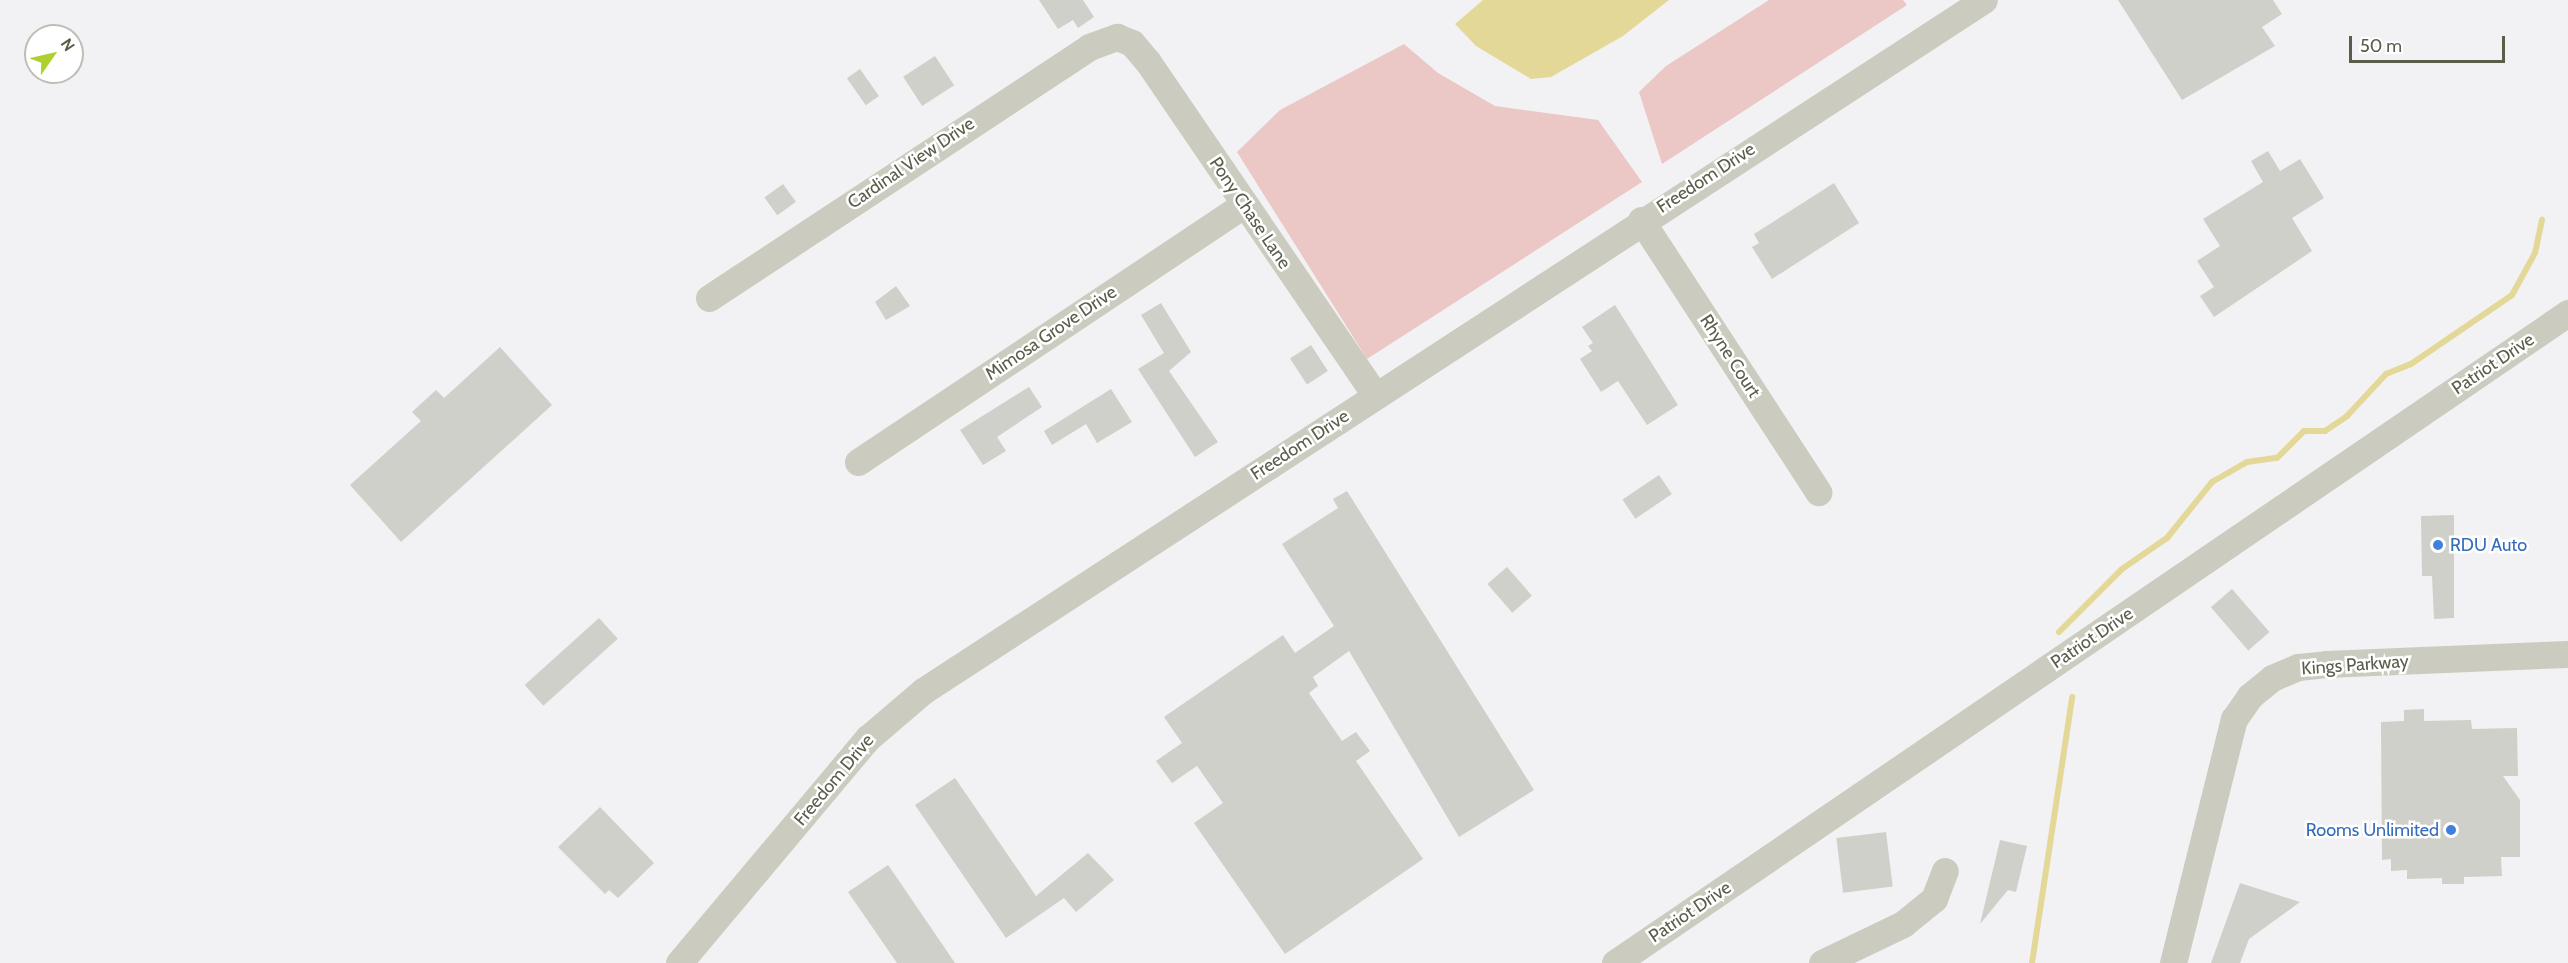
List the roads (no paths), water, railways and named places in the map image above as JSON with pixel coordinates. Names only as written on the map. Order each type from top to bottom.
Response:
[{"type":"street","name":"Freedom Drive","points":[[680,963],[868,738],[923,691],[1376,396],[1969,4]]},
{"type":"street","name":"Pony Chase Lane","points":[[1118,37],[1132,43],[1148,62],[1376,396]]},
{"type":"street","name":"Cardinal View Drive","points":[[709,298],[1089,47],[1118,37]]},
{"type":"street","name":"Mimosa Grove Drive","points":[[858,462],[1244,204]]},
{"type":"street","name":"Rhyne Court","points":[[1641,220],[1818,492]]},
{"type":"street","name":"Patriot Drive","points":[[1616,963],[2568,313]]},
{"type":"street","name":"Kings Parkway","points":[[2174,963],[2234,719],[2250,696],[2272,678],[2317,665],[2568,654]]},
{"type":"street","points":[[1822,963],[1903,924],[1934,899],[1945,871]]},
{"type":"waterway","points":[[2059,632],[2122,569],[2167,538],[2212,482],[2247,462],[2277,458],[2304,431],[2325,431],[2347,416],[2386,374],[2411,364],[2512,295],[2535,253],[2542,220]]},
{"type":"waterway","points":[[2032,963],[2072,697]]},
{"type":"place","name":"RDU Auto","points":[[2438,545]]},
{"type":"place","name":"Rooms Unlimited","points":[[2451,830]]}]
